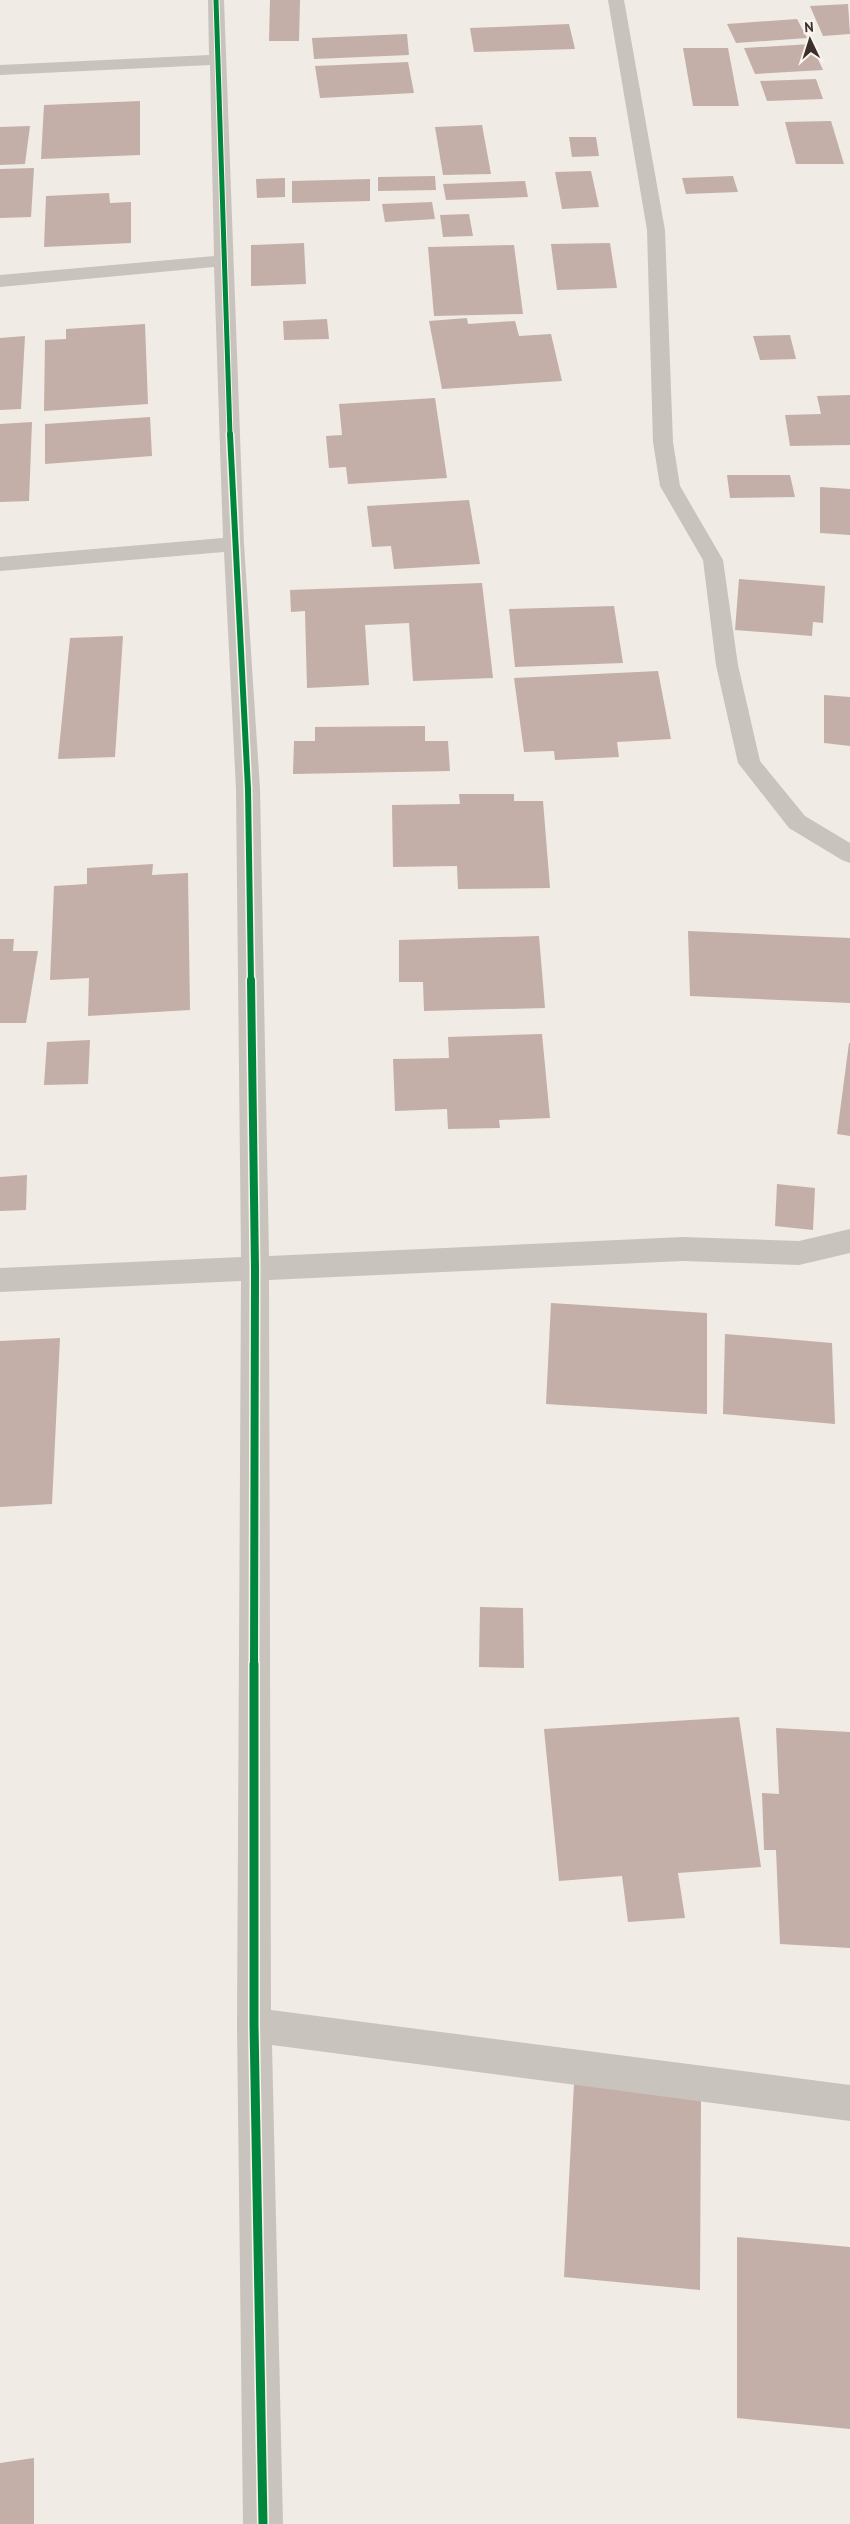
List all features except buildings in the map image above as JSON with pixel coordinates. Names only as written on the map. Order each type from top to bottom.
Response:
[{"type":"street","points":[[216,0],[223,261],[234,544],[248,789],[255,1269],[254,2025],[263,2524]]},
{"type":"street","points":[[616,0],[656,230],[663,442],[670,486],[713,560],[727,665],[749,763],[797,822],[850,854]]},
{"type":"street","points":[[0,70],[217,60]]},
{"type":"street","points":[[0,281],[223,261]]},
{"type":"street","points":[[0,564],[234,544]]},
{"type":"street","points":[[0,1280],[683,1249],[799,1253],[850,1240]]},
{"type":"street","points":[[254,2025],[850,2103]]},
{"type":"cycle path","points":[[216,0],[223,261],[234,544],[248,789],[255,1269],[254,2025],[263,2524]]}]
